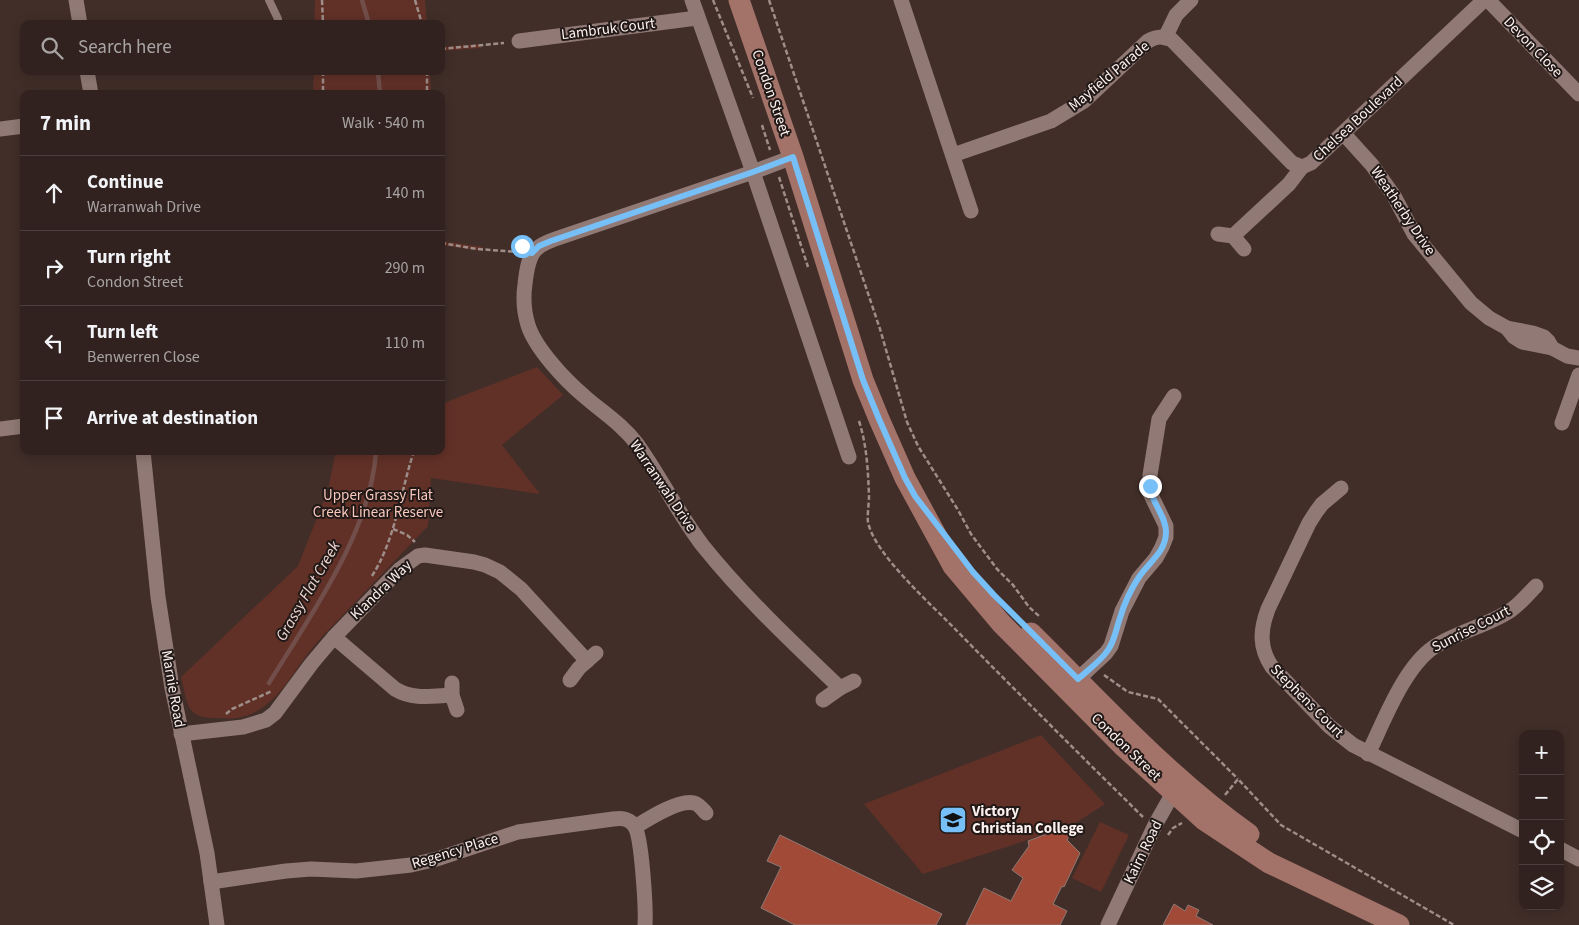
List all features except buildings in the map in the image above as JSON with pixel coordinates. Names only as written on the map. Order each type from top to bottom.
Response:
[{"type":"main road","name":"Condon Street","points":[[740,0],[793,157],[863,380],[905,478],[953,566],[1001,623],[1118,741],[1153,772],[1304,869],[1400,925]]},
{"type":"main road","name":"Condon Street","points":[[915,496],[978,578],[1085,673],[1092,696],[1177,786]]},
{"type":"street","points":[[76,0],[79,20]]},
{"type":"street","points":[[692,0],[753,172],[849,457]]},
{"type":"street","points":[[901,0],[971,212]]},
{"type":"street","name":"Mayfield Parade","points":[[953,155],[1051,122],[1084,101],[1148,41],[1155,37],[1165,38],[1176,15],[1191,0]]},
{"type":"street","name":"Chelsea Boulevard","points":[[1165,38],[1172,40],[1292,163],[1302,167],[1311,163],[1484,0]]},
{"type":"street","name":"Devon Close","points":[[1488,0],[1579,94]]},
{"type":"street","name":"Lambruk Court","points":[[519,41],[697,18]]},
{"type":"street","points":[[88,75],[90,90]]},
{"type":"street","points":[[0,129],[20,126]]},
{"type":"street","name":"Weatherby Drive","points":[[1343,133],[1372,165],[1394,196],[1414,234],[1463,295],[1479,311],[1507,328],[1544,337],[1552,348],[1567,356],[1579,358]]},
{"type":"street","points":[[527,249],[793,157]]},
{"type":"street","points":[[1233,236],[1289,184],[1302,167]]},
{"type":"street","points":[[1218,234],[1233,236],[1244,249]]},
{"type":"street","name":"Warranwah Drive","points":[[527,249],[524,310],[528,326],[536,341],[564,378],[583,396],[624,428],[637,444],[702,545],[764,616],[840,688]]},
{"type":"street","points":[[1560,427],[1579,375]]},
{"type":"street","points":[[1085,673],[1111,646],[1122,611],[1130,594],[1139,578],[1156,558],[1166,537],[1164,519],[1150,493],[1150,480],[1159,419],[1174,396]]},
{"type":"street","points":[[0,429],[20,426]]},
{"type":"street","name":"Marnie Road","points":[[143,455],[158,597],[172,688],[198,810],[217,925]]},
{"type":"street","name":"Stephens Court","points":[[1342,488],[1322,504],[1309,523],[1264,618],[1261,634],[1264,652],[1272,667],[1343,738],[1368,754],[1519,829]]},
{"type":"street","name":"Kiandra Way","points":[[181,734],[243,727],[266,720],[275,713],[334,636],[400,569],[418,556],[425,554],[485,565],[500,572],[521,589],[591,657],[570,680]]},
{"type":"street","name":"Sunrise Court","points":[[1368,754],[1408,674],[1425,654],[1446,640],[1504,615],[1536,586]]},
{"type":"street","points":[[334,636],[403,694],[423,697],[452,689],[457,710]]},
{"type":"street","points":[[823,700],[854,681]]},
{"type":"street","name":"Kairn Road","points":[[1108,925],[1177,786]]},
{"type":"street","points":[[645,925],[645,895],[636,827],[663,811],[687,803],[694,803],[706,813]]},
{"type":"street","name":"Regency Place","points":[[211,882],[286,871],[356,871],[411,865],[437,859],[518,832],[613,819],[630,821],[636,827]]},
{"type":"street","points":[[1564,851],[1579,859]]},
{"type":"lane","points":[[269,0],[277,20]]},
{"type":"path","points":[[322,0],[323,20]]},
{"type":"path","points":[[415,0],[421,20]]},
{"type":"path","points":[[769,0],[880,329],[907,422],[918,446],[971,534],[1029,607],[1041,618]]},
{"type":"path","points":[[445,49],[519,41]]},
{"type":"path","points":[[323,75],[323,90]]},
{"type":"path","points":[[426,75],[427,90]]},
{"type":"path","points":[[445,244],[477,249],[527,249]]},
{"type":"path","points":[[368,580],[386,549],[413,455]]},
{"type":"path","points":[[393,529],[407,535],[425,554]]},
{"type":"path","points":[[1085,673],[1101,674],[1128,692],[1158,699],[1238,779]]},
{"type":"path","points":[[209,730],[232,709],[271,692],[278,685]]},
{"type":"green space","points":[[315,0],[425,0],[427,20],[314,20]]},
{"type":"green space","points":[[481,44],[481,48],[445,51],[445,47]]},
{"type":"green space","points":[[314,75],[430,75],[431,90],[313,90]]},
{"type":"green space","points":[[445,242],[483,247],[483,251],[445,246]]},
{"type":"green space","name":"Upper Grassy Flat Creek Linear Reserve","points":[[537,367],[563,395],[502,445],[540,494],[431,478],[428,526],[320,639],[275,697],[252,714],[237,718],[207,718],[194,713],[187,702],[181,677],[298,566],[328,490],[335,455],[445,455],[445,402]]},
{"type":"green space","points":[[1041,735],[1105,804],[1071,826],[923,874],[864,804]]},
{"type":"green space","points":[[1100,822],[1129,835],[1101,892],[1072,878]]},
{"type":"waterway","name":"Grassy Flat Creek","points":[[362,0],[368,20]]},
{"type":"waterway","name":"Grassy Flat Creek","points":[[378,75],[380,90]]},
{"type":"waterway","name":"Grassy Flat Creek","points":[[269,683],[320,602],[351,542],[363,512],[372,481],[375,455]]},
{"type":"place","name":"Victory Christian College","points":[[953,820]]},
{"type":"route","points":[[522,246],[532,253],[539,246],[551,241],[793,157],[863,380],[905,478],[915,496],[973,572],[1078,679],[1111,646],[1122,611],[1139,578],[1156,558],[1166,537],[1164,519],[1152,499],[1150,486]]}]
